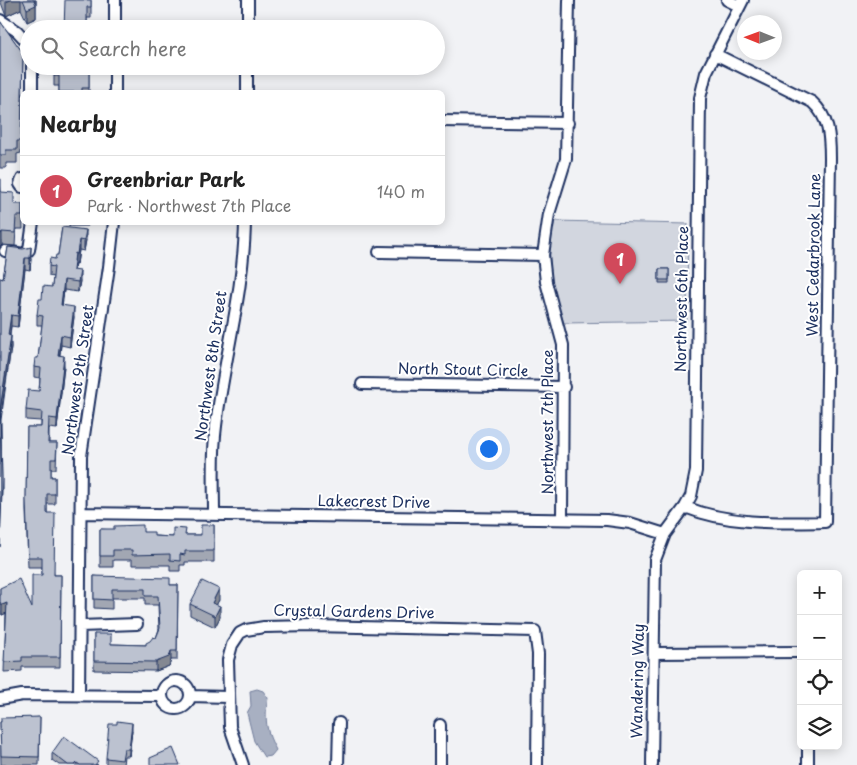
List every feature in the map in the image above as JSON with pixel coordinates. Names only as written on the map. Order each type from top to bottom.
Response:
[{"type":"street","points":[[115,0],[115,20]]},
{"type":"street","points":[[248,0],[248,20]]},
{"type":"street","name":"Northwest 7th Place","points":[[562,519],[563,345],[546,282],[543,254],[549,214],[563,172],[568,123],[569,0]]},
{"type":"street","points":[[727,0],[741,3]]},
{"type":"street","name":"Northwest 6th Place","points":[[654,596],[655,560],[664,534],[685,508],[691,496],[696,471],[700,98],[702,86],[715,54],[741,3]]},
{"type":"street","points":[[0,20],[20,34]]},
{"type":"street","name":"West Cedarbrook Lane","points":[[685,508],[709,516],[730,520],[825,522],[829,131],[822,112],[812,102],[715,54]]},
{"type":"street","points":[[32,75],[32,90]]},
{"type":"street","points":[[115,75],[115,90]]},
{"type":"street","points":[[247,75],[247,90]]},
{"type":"street","points":[[445,121],[568,123]]},
{"type":"street","points":[[5,251],[24,254],[29,250],[33,225]]},
{"type":"street","name":"Northwest 9th Street","points":[[79,694],[81,456],[114,225]]},
{"type":"street","name":"Northwest 8th Street","points":[[214,514],[213,462],[216,426],[243,256],[245,225]]},
{"type":"street","points":[[379,252],[543,254]]},
{"type":"street","name":"North Stout Circle","points":[[362,384],[564,387]]},
{"type":"street","name":"Lakecrest Drive","points":[[81,513],[619,521],[664,534]]},
{"type":"street","name":"Wandering Way","points":[[652,765],[654,596]]},
{"type":"street","points":[[80,626],[137,624]]},
{"type":"street","name":"Crystal Gardens Drive","points":[[244,765],[230,727],[228,697],[229,652],[240,633],[255,627],[535,631],[538,654],[537,765]]},
{"type":"street","points":[[654,652],[797,652]]},
{"type":"street","points":[[178,681],[188,688],[190,696],[188,703],[178,710],[167,706],[161,696],[166,684],[178,681]]},
{"type":"street","points":[[0,699],[22,695],[161,696]]},
{"type":"street","points":[[190,696],[228,697]]},
{"type":"street","points":[[338,765],[339,724]]},
{"type":"street","points":[[440,724],[440,765]]},
{"type":"street","points":[[808,750],[808,765]]},
{"type":"shaded area","points":[[555,221],[688,224],[687,321],[564,323],[551,273],[550,247]]},
{"type":"water","points":[[257,689],[263,691],[268,698],[267,725],[276,750],[271,756],[264,757],[254,741],[247,713],[251,706],[250,691]]},
{"type":"building","points":[[23,0],[34,0],[36,5],[27,9]]},
{"type":"building","points":[[65,0],[91,0],[91,7],[87,7],[87,20],[64,20]]},
{"type":"building","points":[[0,21],[20,49],[20,75],[22,75],[22,90],[20,90],[20,141],[17,141],[17,150],[6,150],[6,155],[0,155]]},
{"type":"building","points":[[89,75],[89,88],[82,88],[82,90],[59,90],[59,76],[54,76]]},
{"type":"building","points":[[1,179],[1,192],[14,193],[14,204],[20,204],[20,216],[16,216],[15,233],[2,232],[0,235]]},
{"type":"building","points":[[62,227],[86,230],[84,241],[79,240],[77,254],[75,253],[73,270],[80,271],[78,282],[64,280],[61,305],[74,307],[70,337],[61,335],[58,355],[64,356],[57,419],[49,418],[48,443],[57,443],[56,459],[51,459],[51,477],[55,477],[55,494],[47,494],[47,513],[55,513],[54,575],[61,575],[60,657],[22,657],[22,661],[4,662],[7,603],[2,605],[0,602],[0,588],[19,579],[32,608],[32,575],[42,575],[42,557],[28,557],[26,500],[27,427],[41,427],[42,412],[26,410],[28,390],[39,391],[41,368],[34,367],[35,358],[38,358],[43,316],[37,315],[39,299],[42,299],[43,286],[52,287],[54,267],[49,266],[50,258],[55,259],[56,255],[58,255]]},
{"type":"building","points":[[8,247],[23,249],[31,247],[30,258],[25,258],[18,316],[11,315],[8,335],[11,336],[0,410],[0,278],[3,279]]},
{"type":"building","points":[[659,269],[669,269],[669,280],[659,280]]},
{"type":"building","points":[[0,410],[2,479],[0,535]]},
{"type":"building","points":[[143,525],[143,532],[154,532],[154,536],[173,537],[173,528],[186,529],[185,535],[201,535],[201,525],[214,525],[214,551],[185,551],[185,555],[180,554],[180,561],[170,560],[170,554],[132,555],[132,550],[113,550],[113,556],[100,556],[100,529],[114,529],[114,526]]},
{"type":"building","points":[[94,576],[170,578],[170,585],[178,585],[177,651],[171,651],[169,657],[156,662],[94,661],[94,634],[111,634],[111,644],[146,645],[153,637],[156,638],[160,628],[158,596],[145,596],[145,589],[112,589],[112,600],[94,599]]},
{"type":"building","points":[[202,581],[219,589],[212,603],[220,606],[215,616],[190,604]]},
{"type":"building","points":[[40,717],[39,757],[1,756],[1,718]]},
{"type":"building","points":[[117,721],[132,723],[129,749],[124,749],[122,760],[106,758],[109,724],[117,724]]},
{"type":"building","points":[[64,736],[98,761],[95,765],[80,765],[77,763],[75,765],[68,765],[52,753]]},
{"type":"building","points":[[173,748],[180,765],[150,765],[150,758]]},
{"type":"place","name":"Greenbriar Park","points":[[620,284]]}]
